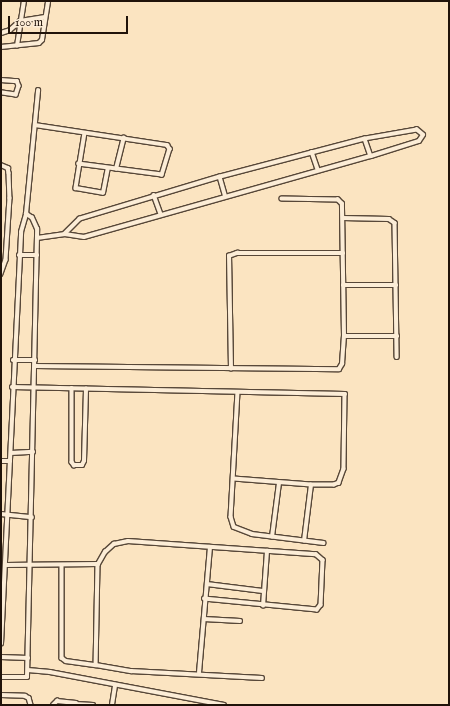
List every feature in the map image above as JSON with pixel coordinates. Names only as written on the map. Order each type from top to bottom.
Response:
[{"type":"lane","points":[[17,46],[24,1]]},
{"type":"lane","points":[[1,46],[33,44],[42,40],[48,1]]},
{"type":"lane","points":[[1,33],[10,30],[20,21],[45,17]]},
{"type":"lane","points":[[1,80],[17,81],[19,86],[16,95],[1,93]]},
{"type":"lane","points":[[1,644],[2,595],[6,565],[9,515],[13,360],[21,225],[26,214],[38,91]]},
{"type":"lane","points":[[35,125],[168,145],[170,149],[165,172],[161,175],[79,164]]},
{"type":"lane","points":[[37,238],[65,234],[84,237],[225,195],[371,156],[419,141],[423,135],[417,130],[366,139],[312,152],[154,195],[80,219],[65,234]]},
{"type":"lane","points":[[85,133],[76,188],[103,193],[108,168]]},
{"type":"lane","points":[[116,169],[124,138]]},
{"type":"lane","points":[[366,139],[371,156]]},
{"type":"lane","points":[[312,152],[318,170]]},
{"type":"lane","points":[[1,165],[8,168],[10,198],[6,260],[1,274]]},
{"type":"lane","points":[[220,177],[225,195]]},
{"type":"lane","points":[[154,195],[161,214]]},
{"type":"lane","points":[[35,366],[336,370],[342,364],[344,336],[342,204],[338,200],[282,199]]},
{"type":"lane","points":[[1,677],[26,678],[28,670],[37,238],[35,223],[26,214]]},
{"type":"lane","points":[[343,218],[394,220],[397,356]]},
{"type":"lane","points":[[232,368],[230,256],[237,253],[343,253]]},
{"type":"lane","points":[[19,255],[37,255]]},
{"type":"lane","points":[[343,285],[396,285]]},
{"type":"lane","points":[[344,336],[397,336]]},
{"type":"lane","points":[[13,360],[35,360]]},
{"type":"lane","points":[[12,387],[345,394],[343,475],[339,483],[334,485],[311,485],[234,479]]},
{"type":"lane","points":[[72,388],[72,462],[74,465],[82,464],[84,461],[86,389]]},
{"type":"lane","points":[[238,392],[231,517],[234,527],[241,532],[323,543]]},
{"type":"lane","points":[[11,453],[33,452]]},
{"type":"lane","points":[[1,461],[10,461]]},
{"type":"lane","points":[[272,537],[280,483]]},
{"type":"lane","points":[[304,541],[311,485]]},
{"type":"lane","points":[[1,514],[32,517]]},
{"type":"lane","points":[[96,665],[98,564],[105,552],[114,544],[128,541],[267,551],[320,556],[323,560],[321,605],[317,610],[263,606],[206,599]]},
{"type":"lane","points":[[199,673],[210,547]]},
{"type":"lane","points":[[263,606],[267,551]]},
{"type":"lane","points":[[6,565],[62,566],[98,564]]},
{"type":"lane","points":[[62,566],[62,658],[66,662],[131,671],[199,673],[262,678]]},
{"type":"lane","points":[[207,584],[263,591]]},
{"type":"lane","points":[[204,619],[240,621]]},
{"type":"lane","points":[[1,657],[28,658]]},
{"type":"lane","points":[[28,670],[224,705]]},
{"type":"lane","points":[[112,705],[115,685]]},
{"type":"lane","points":[[1,694],[24,696],[29,698],[31,705]]},
{"type":"lane","points":[[54,705],[57,701],[93,705]]}]
